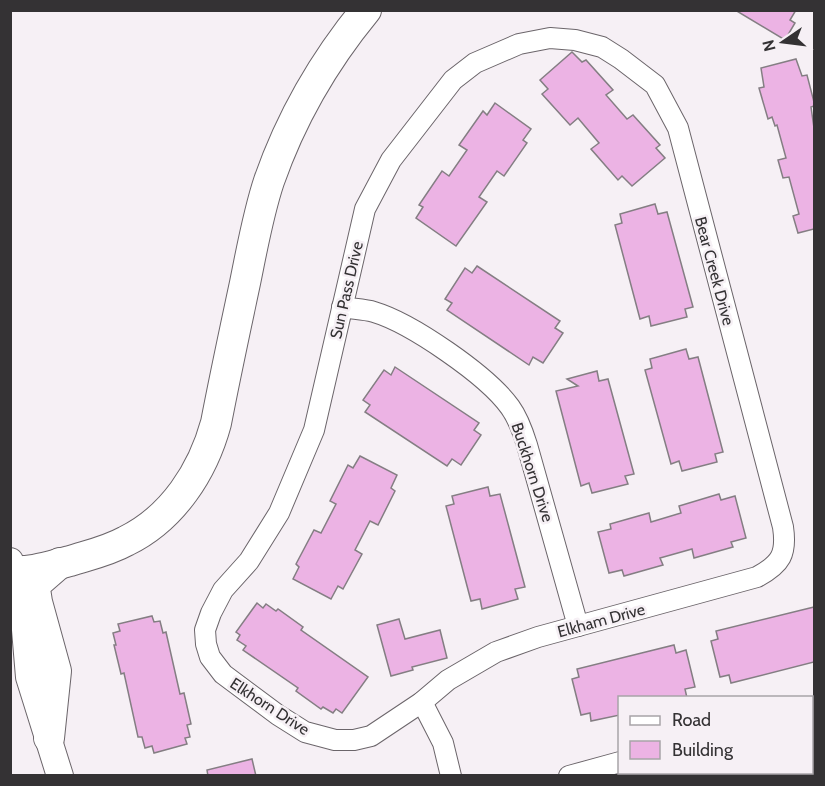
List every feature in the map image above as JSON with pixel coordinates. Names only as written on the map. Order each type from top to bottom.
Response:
[{"type":"highway","points":[[12,568],[29,571],[104,551],[139,534],[169,509],[185,490],[209,446],[216,423],[269,182],[292,124],[308,94],[347,33],[366,10]]},
{"type":"highway","points":[[48,738],[56,671],[35,589],[42,578],[60,564]]},
{"type":"main road","points":[[12,568],[23,606],[29,677],[60,776]]},
{"type":"main road","points":[[10,647],[29,677]]},
{"type":"street","name":"Sun Pass Drive","points":[[205,630],[223,590],[249,561],[279,513],[302,461],[314,430],[365,209],[391,160],[453,80],[475,63],[519,44],[550,38],[575,40]]},
{"type":"street","name":"Bear Creek Drive","points":[[575,40],[602,47],[648,79],[655,85],[678,128],[783,527],[784,551]]},
{"type":"street","name":"Buckhorn Drive","points":[[342,307],[375,312],[410,329],[472,368],[510,406],[519,422],[527,445],[578,626]]},
{"type":"street","name":"Elkham Drive","points":[[422,702],[448,680],[496,652],[538,637],[757,578],[770,570],[784,551]]},
{"type":"street","name":"Elkhorn Drive","points":[[205,630],[210,657],[223,674],[278,715],[305,732],[323,738],[354,740],[371,736],[422,702]]},
{"type":"street","points":[[422,702],[442,743],[451,776]]},
{"type":"street","points":[[569,776],[618,763]]},
{"type":"building","points":[[735,10],[796,10],[790,20],[795,23],[785,40]]},
{"type":"building","points":[[572,52],[582,62],[586,60],[613,90],[606,95],[627,119],[633,115],[660,145],[656,148],[665,158],[632,186],[622,176],[618,180],[591,149],[599,143],[578,118],[570,125],[542,94],[548,89],[540,80]]},
{"type":"building","points":[[796,59],[802,76],[807,75],[814,102],[814,106],[811,107],[814,128],[814,229],[798,233],[793,216],[799,214],[789,177],[783,178],[778,160],[786,158],[777,125],[775,126],[772,117],[768,119],[759,88],[764,87],[761,68]]},
{"type":"building","points":[[495,103],[531,129],[523,140],[527,143],[504,176],[497,171],[479,197],[487,202],[456,246],[416,218],[423,207],[419,205],[442,171],[449,176],[467,150],[459,145],[483,111],[487,115]]},
{"type":"building","points":[[655,204],[658,214],[667,212],[693,307],[685,309],[687,317],[651,326],[649,316],[640,319],[615,225],[622,223],[620,214]]},
{"type":"building","points":[[477,266],[560,321],[555,328],[563,333],[543,363],[533,357],[529,365],[447,310],[452,303],[445,299],[465,268],[472,273]]},
{"type":"building","points":[[686,349],[689,359],[698,357],[723,452],[715,454],[717,462],[682,471],[679,461],[671,464],[645,370],[652,368],[650,359]]},
{"type":"building","points":[[395,367],[479,423],[474,430],[481,435],[461,465],[452,459],[447,466],[365,412],[370,405],[363,400],[384,370],[391,375]]},
{"type":"building","points":[[597,371],[599,381],[608,379],[634,474],[625,476],[628,484],[592,493],[589,483],[581,486],[556,391],[578,386],[567,379]]},
{"type":"building","points":[[360,456],[397,475],[391,488],[395,491],[378,525],[370,521],[355,550],[362,554],[343,589],[338,586],[331,599],[293,579],[299,567],[296,564],[314,530],[321,533],[336,504],[330,501],[348,465],[353,468]]},
{"type":"building","points":[[488,487],[490,496],[500,494],[525,587],[515,589],[518,599],[482,609],[480,599],[471,601],[446,506],[454,504],[452,496]]},
{"type":"building","points":[[719,494],[721,500],[735,496],[746,538],[731,542],[733,547],[694,558],[692,549],[660,558],[663,565],[624,576],[622,570],[609,573],[598,532],[611,529],[610,524],[649,513],[651,522],[681,513],[679,506]]},
{"type":"building","points":[[257,603],[263,608],[266,604],[276,611],[278,609],[303,627],[301,630],[368,677],[342,713],[336,709],[333,713],[323,707],[321,709],[296,691],[298,688],[243,650],[246,646],[237,640],[240,635],[236,632]]},
{"type":"building","points":[[814,607],[814,662],[731,683],[729,675],[720,677],[711,641],[718,639],[716,631]]},
{"type":"building","points":[[152,616],[154,622],[160,621],[163,633],[166,632],[180,694],[184,693],[191,724],[187,725],[190,737],[185,738],[187,744],[154,753],[152,746],[145,748],[142,737],[138,737],[124,673],[121,674],[114,645],[116,645],[113,633],[120,631],[118,624]]},
{"type":"building","points":[[399,619],[405,639],[440,630],[447,658],[412,667],[413,670],[391,676],[377,625]]},
{"type":"building","points":[[674,645],[676,653],[686,650],[695,687],[685,689],[687,696],[618,696],[618,715],[591,721],[590,713],[581,715],[572,679],[579,677],[577,669]]},
{"type":"building","points":[[252,759],[256,776],[208,776],[207,770]]}]
